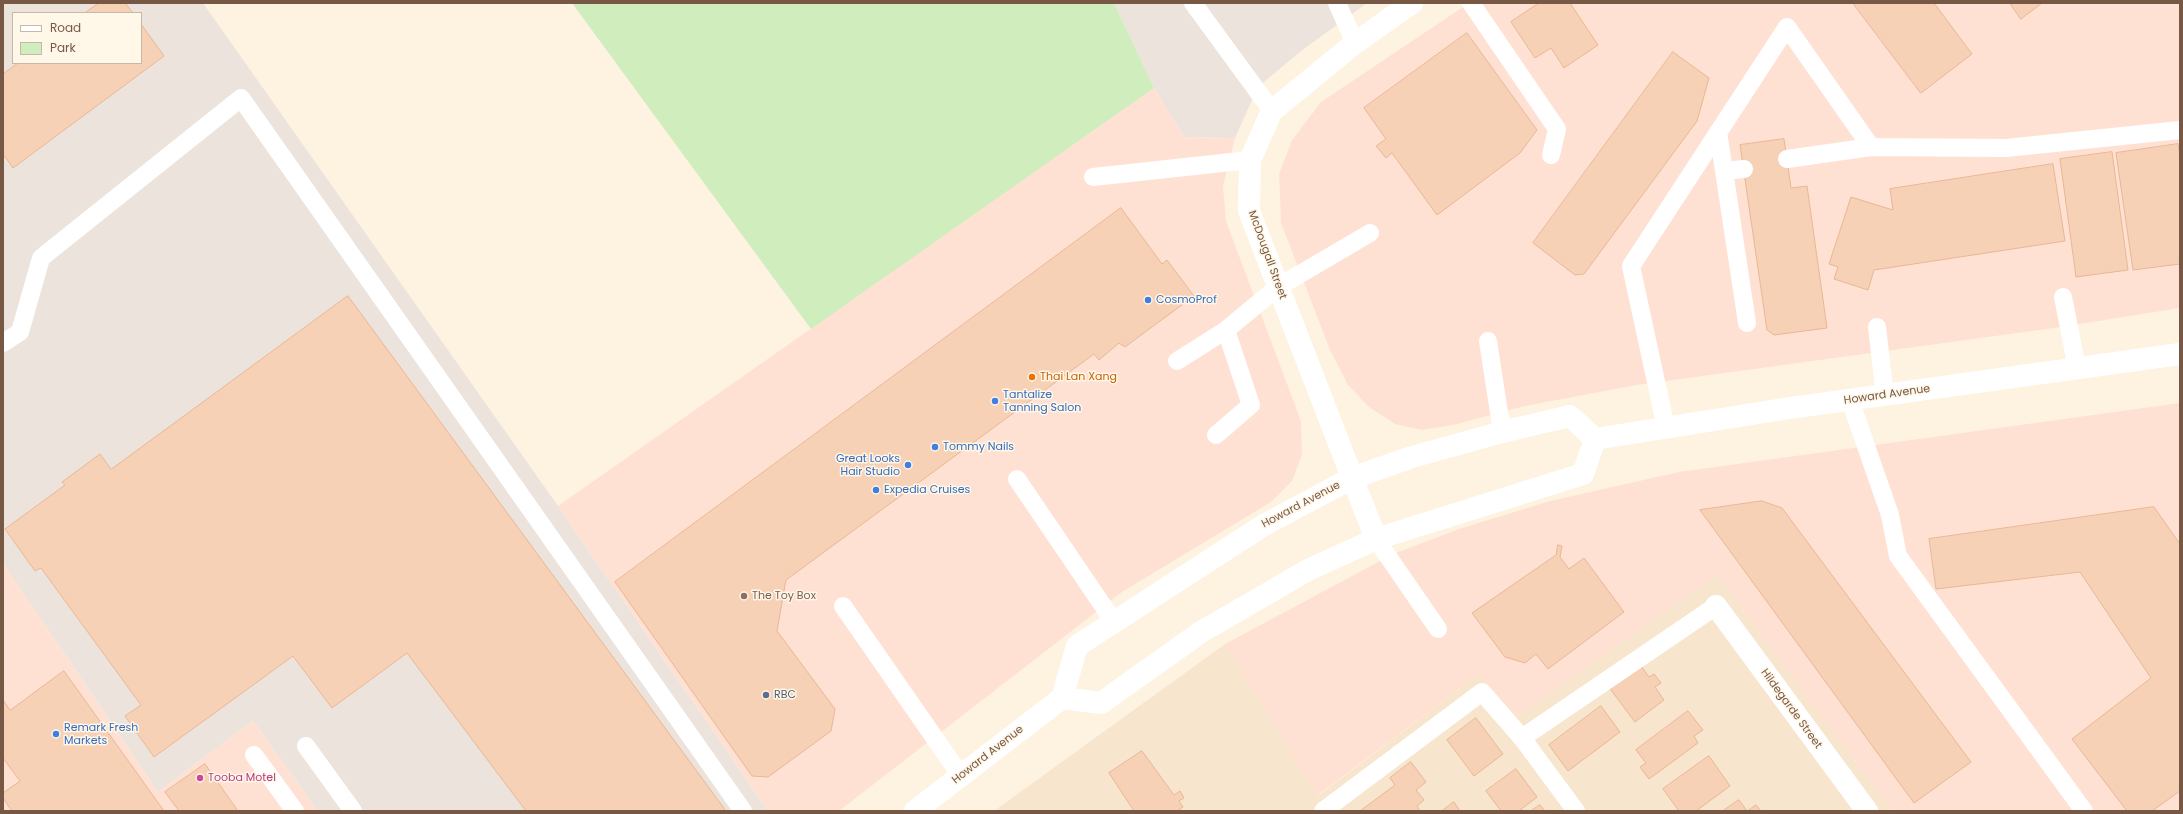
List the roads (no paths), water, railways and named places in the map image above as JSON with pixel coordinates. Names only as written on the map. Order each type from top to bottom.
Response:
[{"type":"main road","name":"McDougall Street","points":[[1376,539],[1249,211],[1250,160],[1272,111],[1355,43],[1412,3]]},
{"type":"main road","name":"Howard Avenue","points":[[914,811],[1062,698],[1077,646],[1264,525],[1352,478],[1412,457],[1502,432],[1570,416],[1595,440],[1850,400],[2180,354]]},
{"type":"main road","points":[[1062,698],[1101,703],[1201,632],[1296,576],[1376,539],[1583,474],[1595,440]]},
{"type":"main road","name":"Hildegarde Street","points":[[1716,606],[1867,811]]},
{"type":"lane","points":[[1193,3],[1272,111]]},
{"type":"lane","points":[[1337,3],[1355,43]]},
{"type":"lane","points":[[1471,3],[1557,129],[1551,155]]},
{"type":"lane","points":[[1666,428],[1631,266],[1787,27],[1871,147]]},
{"type":"lane","points":[[3,343],[20,332],[41,258],[240,98],[743,811]]},
{"type":"lane","points":[[1787,159],[1871,147],[2006,148],[2180,130]]},
{"type":"lane","points":[[1718,132],[1747,323]]},
{"type":"lane","points":[[1093,177],[1250,160]]},
{"type":"lane","points":[[1724,171],[1744,169]]},
{"type":"lane","points":[[1177,361],[1226,330],[1278,288],[1370,233]]},
{"type":"lane","points":[[2063,297],[2076,368]]},
{"type":"lane","points":[[1877,327],[1885,396]]},
{"type":"lane","points":[[1216,435],[1251,405],[1226,330]]},
{"type":"lane","points":[[1488,341],[1502,432]]},
{"type":"lane","points":[[1850,400],[1890,515],[1898,556],[2084,811]]},
{"type":"lane","points":[[1017,479],[1114,622]]},
{"type":"lane","points":[[1376,539],[1438,629]]},
{"type":"lane","points":[[843,606],[961,776]]},
{"type":"lane","points":[[1522,738],[1716,606]]},
{"type":"lane","points":[[1323,811],[1482,692],[1522,738],[1576,811]]},
{"type":"lane","points":[[306,746],[354,811]]},
{"type":"lane","points":[[254,755],[295,811]]},
{"type":"place","name":"CosmoProf","points":[[1148,300]]},
{"type":"place","name":"Thai Lan Xang","points":[[1032,377]]},
{"type":"place","name":"Tantalize Tanning Salon","points":[[995,401]]},
{"type":"place","name":"Tommy Nails","points":[[935,447]]},
{"type":"place","name":"Great Looks Hair Studio","points":[[908,465]]},
{"type":"place","name":"Expedia Cruises","points":[[876,490]]},
{"type":"place","name":"The Toy Box","points":[[744,596]]},
{"type":"place","name":"RBC","points":[[766,695]]},
{"type":"place","name":"Remark Fresh Markets","points":[[56,734]]},
{"type":"place","name":"Tooba Motel","points":[[200,778]]}]
